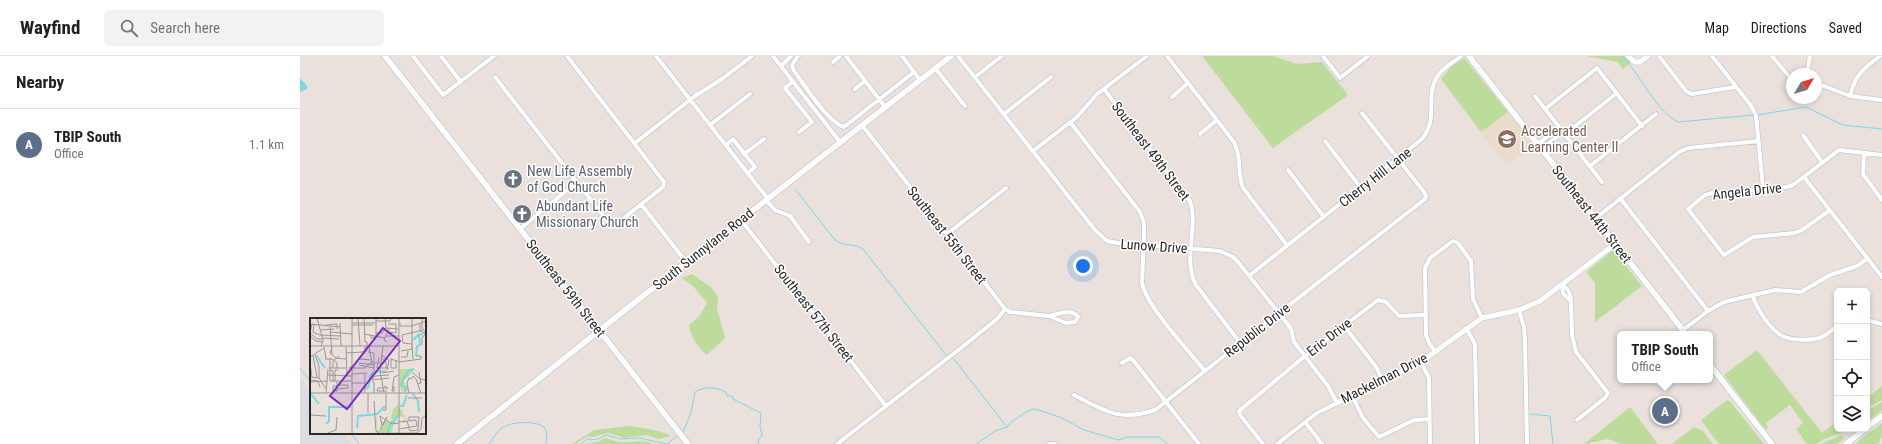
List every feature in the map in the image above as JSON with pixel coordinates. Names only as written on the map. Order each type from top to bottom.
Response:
[{"type":"main road","name":"Southeast 59th Street","points":[[385,56],[688,444]]},
{"type":"main road","name":"South Sunnylane Road","points":[[457,444],[599,330],[951,56]]},
{"type":"main road","name":"Southeast 44th Street","points":[[1469,56],[1683,331]]},
{"type":"main road","points":[[1713,369],[1772,444]]},
{"type":"main road","points":[[1870,425],[1882,416]]},
{"type":"main road","points":[[1846,444],[1861,432]]},
{"type":"street","points":[[412,56],[443,96],[494,56]]},
{"type":"street","points":[[441,56],[461,82]]},
{"type":"street","points":[[495,77],[608,222],[613,225],[618,223],[663,187],[664,182],[567,56]]},
{"type":"street","points":[[656,56],[748,173],[775,210],[790,216],[809,242]]},
{"type":"street","points":[[635,143],[690,100],[722,79],[752,56]]},
{"type":"street","points":[[774,56],[840,142]]},
{"type":"street","points":[[781,66],[791,56]]},
{"type":"street","points":[[798,56],[792,65],[794,71],[827,114],[838,125],[844,127],[914,72]]},
{"type":"street","points":[[833,62],[840,56]]},
{"type":"street","points":[[846,56],[886,107]]},
{"type":"street","points":[[902,56],[920,80]]},
{"type":"street","name":"Lunow Drive","points":[[958,56],[1099,235],[1112,243],[1220,251],[1238,262],[1250,275],[1289,326],[1294,342],[1328,386],[1337,403]]},
{"type":"street","points":[[975,77],[1002,56]]},
{"type":"street","points":[[1033,151],[1082,112],[1094,97],[1147,56]]},
{"type":"street","points":[[1167,56],[1238,149],[1240,180],[1243,188],[1287,245]]},
{"type":"street","points":[[1323,56],[1340,78],[1368,56]]},
{"type":"street","name":"Cherry Hill Lane","points":[[1250,275],[1418,144],[1427,133],[1432,119],[1431,100],[1433,84],[1439,73],[1461,56]]},
{"type":"street","points":[[1628,56],[1635,62],[1640,62],[1648,56]]},
{"type":"street","points":[[1659,56],[1686,91],[1692,94],[1735,87]]},
{"type":"street","points":[[1712,56],[1735,87],[1752,106],[1756,116],[1763,188]]},
{"type":"street","points":[[1772,56],[1786,73]]},
{"type":"street","points":[[1808,68],[1810,56]]},
{"type":"street","points":[[1850,96],[1854,81],[1858,74],[1880,56]]},
{"type":"street","points":[[935,68],[965,106]]},
{"type":"street","points":[[1545,109],[1597,68],[1642,126]]},
{"type":"street","points":[[1004,114],[1051,77]]},
{"type":"street","points":[[793,81],[785,88],[812,122]]},
{"type":"street","points":[[855,89],[865,81]]},
{"type":"street","points":[[797,86],[802,82]]},
{"type":"street","points":[[1172,97],[1188,83]]},
{"type":"street","points":[[1822,85],[1850,96],[1882,100]]},
{"type":"street","name":"Southeast 49th Street","points":[[1104,89],[1190,201],[1193,215],[1191,249],[1192,277],[1196,285],[1241,344]]},
{"type":"street","points":[[710,125],[750,94]]},
{"type":"street","points":[[1540,146],[1564,133],[1617,94]]},
{"type":"street","points":[[1535,96],[1602,182]]},
{"type":"street","points":[[1362,113],[1398,159]]},
{"type":"street","points":[[799,132],[820,116],[827,114]]},
{"type":"street","points":[[1590,166],[1656,114]]},
{"type":"street","points":[[1200,134],[1217,120]]},
{"type":"street","points":[[1070,122],[1140,212],[1144,223],[1142,278],[1144,291],[1152,305],[1205,371]]},
{"type":"street","name":"Southeast 55th Street","points":[[862,125],[1005,309]]},
{"type":"street","points":[[1540,146],[1551,133],[1559,127]]},
{"type":"street","points":[[1551,133],[1555,138]]},
{"type":"street","points":[[1803,134],[1822,162]]},
{"type":"street","points":[[726,145],[733,139],[755,167],[748,173]]},
{"type":"street","points":[[744,154],[764,139]]},
{"type":"street","points":[[1325,141],[1361,188]]},
{"type":"street","points":[[1596,218],[1679,152],[1688,148],[1759,141]]},
{"type":"street","name":"Angela Drive","points":[[1830,210],[1802,230],[1795,233],[1754,237],[1724,254],[1688,209],[1706,195],[1712,193],[1787,187],[1804,177],[1839,150],[1882,155]]},
{"type":"street","points":[[1864,153],[1863,174],[1882,200]]},
{"type":"street","name":"Republic Drive","points":[[1074,395],[1104,411],[1120,415],[1155,410],[1241,344],[1426,197],[1398,159]]},
{"type":"street","points":[[1288,170],[1324,217]]},
{"type":"street","points":[[1804,177],[1882,277]]},
{"type":"street","points":[[520,228],[577,182]]},
{"type":"street","points":[[947,234],[1006,188]]},
{"type":"street","points":[[1620,198],[1708,311]]},
{"type":"street","points":[[641,204],[686,262]]},
{"type":"street","name":"Southeast 57th Street","points":[[741,220],[886,406]]},
{"type":"street","points":[[1436,351],[1427,339],[1425,268],[1430,258],[1451,242],[1455,241],[1458,243],[1471,261],[1473,299],[1482,318]]},
{"type":"street","name":"Mackelman Drive","points":[[1277,444],[1317,413],[1421,362],[1466,328],[1482,318],[1519,310],[1540,301],[1562,286],[1615,244]]},
{"type":"street","points":[[1685,331],[1708,311],[1724,302],[1775,290],[1801,292],[1830,275],[1857,266],[1868,259]]},
{"type":"street","points":[[1562,286],[1567,288],[1569,292],[1572,335],[1576,352],[1608,392],[1606,398],[1577,420]]},
{"type":"street","points":[[1562,286],[1564,296],[1570,302]]},
{"type":"street","points":[[1564,296],[1569,292]]},
{"type":"street","points":[[1752,295],[1771,326],[1779,334],[1785,337],[1816,338],[1828,333],[1834,328]]},
{"type":"street","name":"Eric Drive","points":[[1263,444],[1240,415],[1239,411],[1304,356],[1378,300],[1386,302],[1399,316],[1426,315]]},
{"type":"street","points":[[837,444],[997,319],[1005,309],[1010,312],[1049,316],[1072,312],[1076,313],[1078,317],[1075,322],[1069,324],[1049,316]]},
{"type":"street","points":[[1519,310],[1524,327],[1525,340],[1527,444]]},
{"type":"street","points":[[1870,321],[1882,324]]},
{"type":"street","points":[[1344,326],[1377,368],[1382,381]]},
{"type":"street","points":[[1466,328],[1475,345],[1477,444]]},
{"type":"street","points":[[1122,363],[1130,358],[1133,360],[1199,444]]},
{"type":"street","points":[[1421,362],[1429,378],[1430,444]]},
{"type":"street","points":[[1352,395],[1363,418],[1379,437],[1414,420],[1430,419]]},
{"type":"street","points":[[1305,422],[1322,444]]},
{"type":"street","points":[[1050,444],[1055,444]]},
{"type":"shaded area","name":"Accelerated Learning Center II","points":[[1508,112],[1533,145],[1506,166],[1481,132]]},
{"type":"shaded area","points":[[300,379],[310,391],[310,434],[344,434],[352,444],[300,444]]},
{"type":"green space","points":[[1202,56],[1273,56],[1297,64],[1322,62],[1348,95],[1273,148]]},
{"type":"green space","points":[[1587,56],[1633,56],[1635,59],[1623,69],[1617,62]]},
{"type":"green space","points":[[1462,59],[1465,59],[1508,112],[1481,132],[1441,79],[1451,67]]},
{"type":"green space","points":[[1613,250],[1642,286],[1595,322],[1595,283],[1586,272]]},
{"type":"green space","points":[[692,274],[711,287],[718,296],[717,308],[725,338],[707,355],[695,342],[689,325],[699,317],[707,303],[693,286],[682,278]]},
{"type":"green space","points":[[1757,350],[1822,433],[1834,424],[1834,432],[1841,433],[1822,440],[1817,444],[1807,444],[1796,429],[1803,423],[1790,405],[1766,423],[1769,429],[1765,424],[1768,429],[1765,429],[1724,375]]},
{"type":"green space","points":[[1882,386],[1882,400],[1870,406],[1870,396]]},
{"type":"green space","points":[[1727,400],[1730,401],[1764,444],[1719,444],[1701,420]]},
{"type":"green space","points":[[1882,402],[1882,410],[1870,420],[1870,409]]},
{"type":"green space","points":[[1630,407],[1658,444],[1621,444],[1608,439],[1584,444]]},
{"type":"green space","points":[[1882,423],[1882,436],[1878,444],[1855,444]]},
{"type":"green space","points":[[630,426],[657,431],[671,436],[658,439],[647,435],[624,438],[609,433],[592,437],[587,436],[576,444],[572,444],[594,430]]},
{"type":"green space","points":[[1694,427],[1703,431],[1713,444],[1672,444]]},
{"type":"green space","points":[[1842,435],[1844,439],[1837,444],[1820,444]]},
{"type":"green space","points":[[605,438],[618,442],[642,441],[656,444],[583,444],[598,442]]},
{"type":"water","points":[[300,78],[307,86],[307,89],[300,92]]},
{"type":"waterway","points":[[1622,56],[1662,109],[1678,122],[1754,115]]},
{"type":"waterway","points":[[1757,115],[1806,107],[1843,125],[1882,129]]},
{"type":"waterway","points":[[795,189],[835,240],[842,244],[856,246],[863,249],[946,355]]},
{"type":"waterway","points":[[953,358],[1007,427]]},
{"type":"waterway","points":[[300,368],[310,381]]},
{"type":"waterway","points":[[683,432],[691,413],[695,392],[707,388],[714,388],[726,392],[727,396],[732,396],[733,399],[761,413],[760,426],[762,435],[758,444]]},
{"type":"waterway","points":[[976,444],[995,431],[1007,427],[1010,423],[1033,409],[1062,418],[1084,430],[1118,440],[1128,437],[1159,437],[1168,444]]},
{"type":"waterway","points":[[1530,414],[1550,416],[1553,444]]},
{"type":"waterway","points":[[489,444],[497,432],[514,423],[534,423],[544,427],[547,433],[546,444]]},
{"type":"waterway","points":[[352,434],[359,444]]},
{"type":"waterway","points":[[581,444],[588,438],[589,440],[598,439],[607,435],[620,439],[639,438],[667,444],[679,435]]},
{"type":"place","name":"Accelerated Learning Center II","points":[[1507,139]]},
{"type":"place","name":"New Life Assembly of God Church","points":[[513,179]]},
{"type":"place","name":"Abundant Life Missionary Church","points":[[522,214]]},
{"type":"place","name":"TBIP South","points":[[1665,411]]}]
